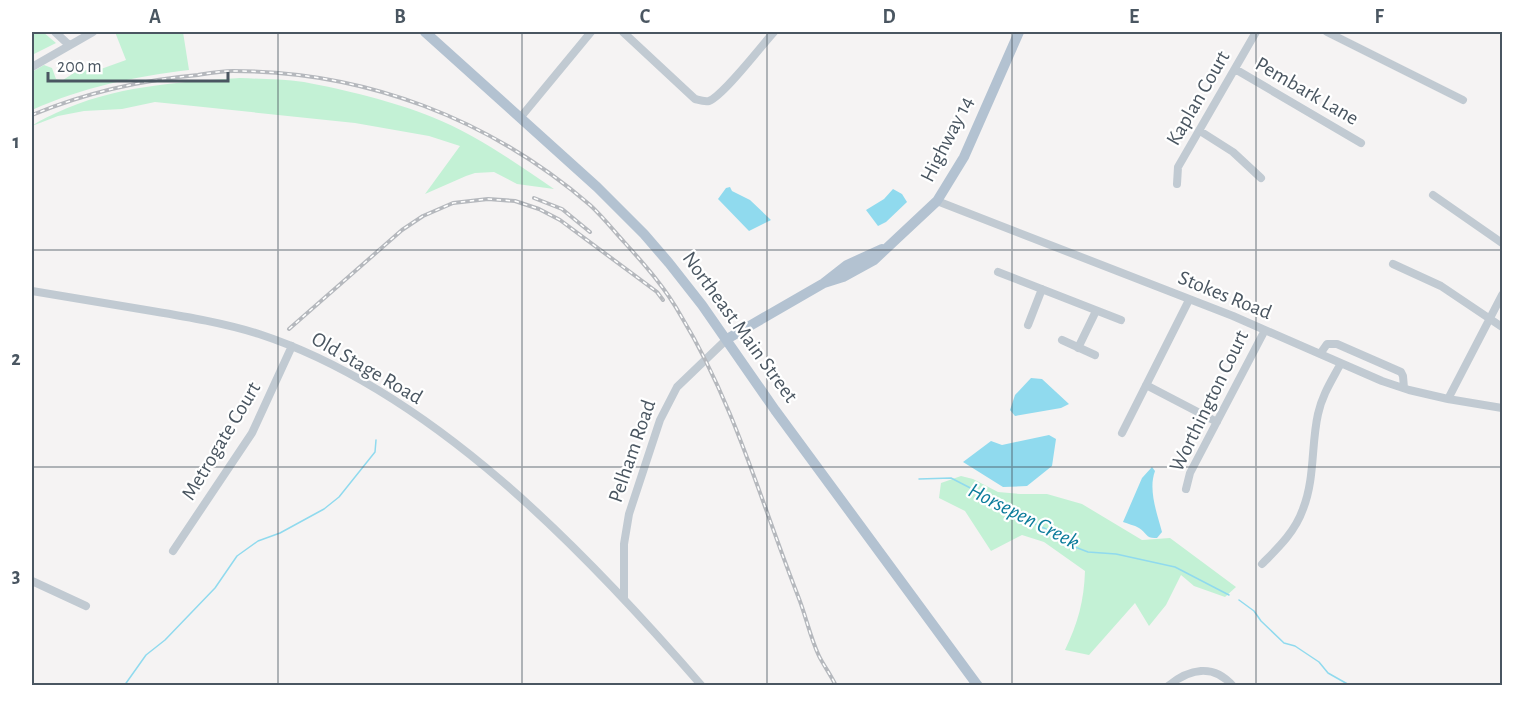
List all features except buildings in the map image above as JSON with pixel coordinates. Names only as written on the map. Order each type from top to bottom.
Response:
[{"type":"main road","name":"Northeast Main Street","points":[[425,32],[597,187],[644,234],[692,291],[775,410],[978,686]]},
{"type":"main road","name":"Highway 14","points":[[727,339],[824,283],[843,277],[874,260],[937,201],[964,157],[1019,32]]},
{"type":"street","points":[[55,32],[69,45]]},
{"type":"street","points":[[32,67],[93,32]]},
{"type":"street","points":[[520,118],[591,32]]},
{"type":"street","points":[[623,32],[695,99],[703,101],[721,92],[774,32]]},
{"type":"street","name":"Kaplan Court","points":[[1177,184],[1178,167],[1256,32]]},
{"type":"street","points":[[1327,32],[1463,100]]},
{"type":"street","name":"Pembark Lane","points":[[1235,69],[1361,143]]},
{"type":"street","points":[[1200,131],[1233,152],[1261,178]]},
{"type":"street","points":[[1433,195],[1503,243]]},
{"type":"street","name":"Stokes Road","points":[[937,201],[1265,330],[1404,388],[1448,399],[1503,408]]},
{"type":"street","points":[[1393,264],[1441,286],[1503,327]]},
{"type":"street","points":[[998,272],[1121,320]]},
{"type":"street","points":[[1028,325],[1042,289]]},
{"type":"street","name":"Old Stage Road","points":[[32,291],[209,321],[256,333],[319,357],[378,389],[449,440],[523,500],[624,598],[702,686]]},
{"type":"street","points":[[1448,399],[1503,295]]},
{"type":"street","points":[[1122,433],[1189,300]]},
{"type":"street","points":[[1078,348],[1096,310]]},
{"type":"street","name":"Worthington Court","points":[[1186,489],[1190,473],[1265,330]]},
{"type":"street","name":"Pelham Road","points":[[624,598],[624,544],[629,514],[660,420],[671,397],[683,380],[727,339]]},
{"type":"street","points":[[1062,340],[1095,355]]},
{"type":"street","points":[[1320,354],[1327,344],[1337,344],[1401,372],[1404,388]]},
{"type":"street","name":"Metrogate Court","points":[[174,551],[252,433],[292,346]]},
{"type":"street","points":[[1262,564],[1289,535],[1303,510],[1309,491],[1319,411],[1327,388],[1341,363]]},
{"type":"street","points":[[1146,385],[1217,422]]},
{"type":"street","points":[[32,581],[86,606]]},
{"type":"street","points":[[1168,686],[1185,674],[1203,670],[1220,675],[1233,686]]},
{"type":"green space","points":[[32,32],[43,32],[56,43],[32,55]]},
{"type":"green space","points":[[115,32],[183,32],[189,70],[109,84],[70,95],[32,110],[32,72],[44,65],[52,68],[56,79],[63,80],[77,71],[101,69],[126,60]]},
{"type":"green space","points":[[240,78],[304,82],[369,96],[418,111],[479,140],[554,189],[517,184],[494,172],[475,173],[425,194],[460,146],[429,136],[355,123],[155,102],[122,109],[84,111],[58,116],[32,126],[78,104],[123,91]]},
{"type":"green space","points":[[961,476],[973,479],[998,492],[1047,494],[1082,504],[1142,540],[1170,538],[1236,587],[1225,597],[1194,586],[1181,575],[1166,605],[1149,626],[1135,603],[1089,655],[1065,650],[1080,612],[1085,571],[1044,542],[1022,535],[991,551],[965,511],[939,498],[941,483]]},
{"type":"water","points":[[730,187],[732,191],[750,200],[771,220],[749,231],[718,199],[726,188]]},
{"type":"water","points":[[893,189],[902,194],[907,202],[886,222],[878,226],[866,210],[884,199]]},
{"type":"water","points":[[1031,378],[1042,379],[1069,404],[1061,408],[1015,416],[1010,410],[1015,395]]},
{"type":"water","points":[[1049,435],[1056,439],[1052,466],[1027,486],[1003,487],[963,462],[991,441],[1002,445]]},
{"type":"water","points":[[1152,467],[1155,471],[1152,486],[1154,502],[1162,532],[1157,538],[1149,537],[1139,528],[1123,522],[1142,478]]},
{"type":"waterway","points":[[124,686],[146,655],[165,640],[215,588],[237,556],[258,541],[280,533],[324,509],[339,497],[375,452],[376,440]]},
{"type":"waterway","name":"Horsepen Creek","points":[[919,479],[951,478],[980,493],[992,503],[1046,529],[1075,547],[1088,552],[1116,554],[1175,567],[1229,595]]},
{"type":"waterway","name":"Horsepen Creek","points":[[1239,600],[1254,611],[1284,643],[1295,646],[1319,662],[1328,673],[1351,686]]},
{"type":"railway","points":[[32,115],[93,94],[155,80],[229,71],[282,73],[330,80],[378,91],[424,106],[468,125],[511,148],[551,175],[590,205],[648,269],[675,306],[700,349],[746,453],[816,649],[836,686]]},
{"type":"railway","points":[[534,198],[562,209],[590,232]]},
{"type":"railway","points":[[289,329],[402,230],[423,216],[453,203],[488,199],[515,201],[539,209],[560,220],[657,292],[663,300]]}]
